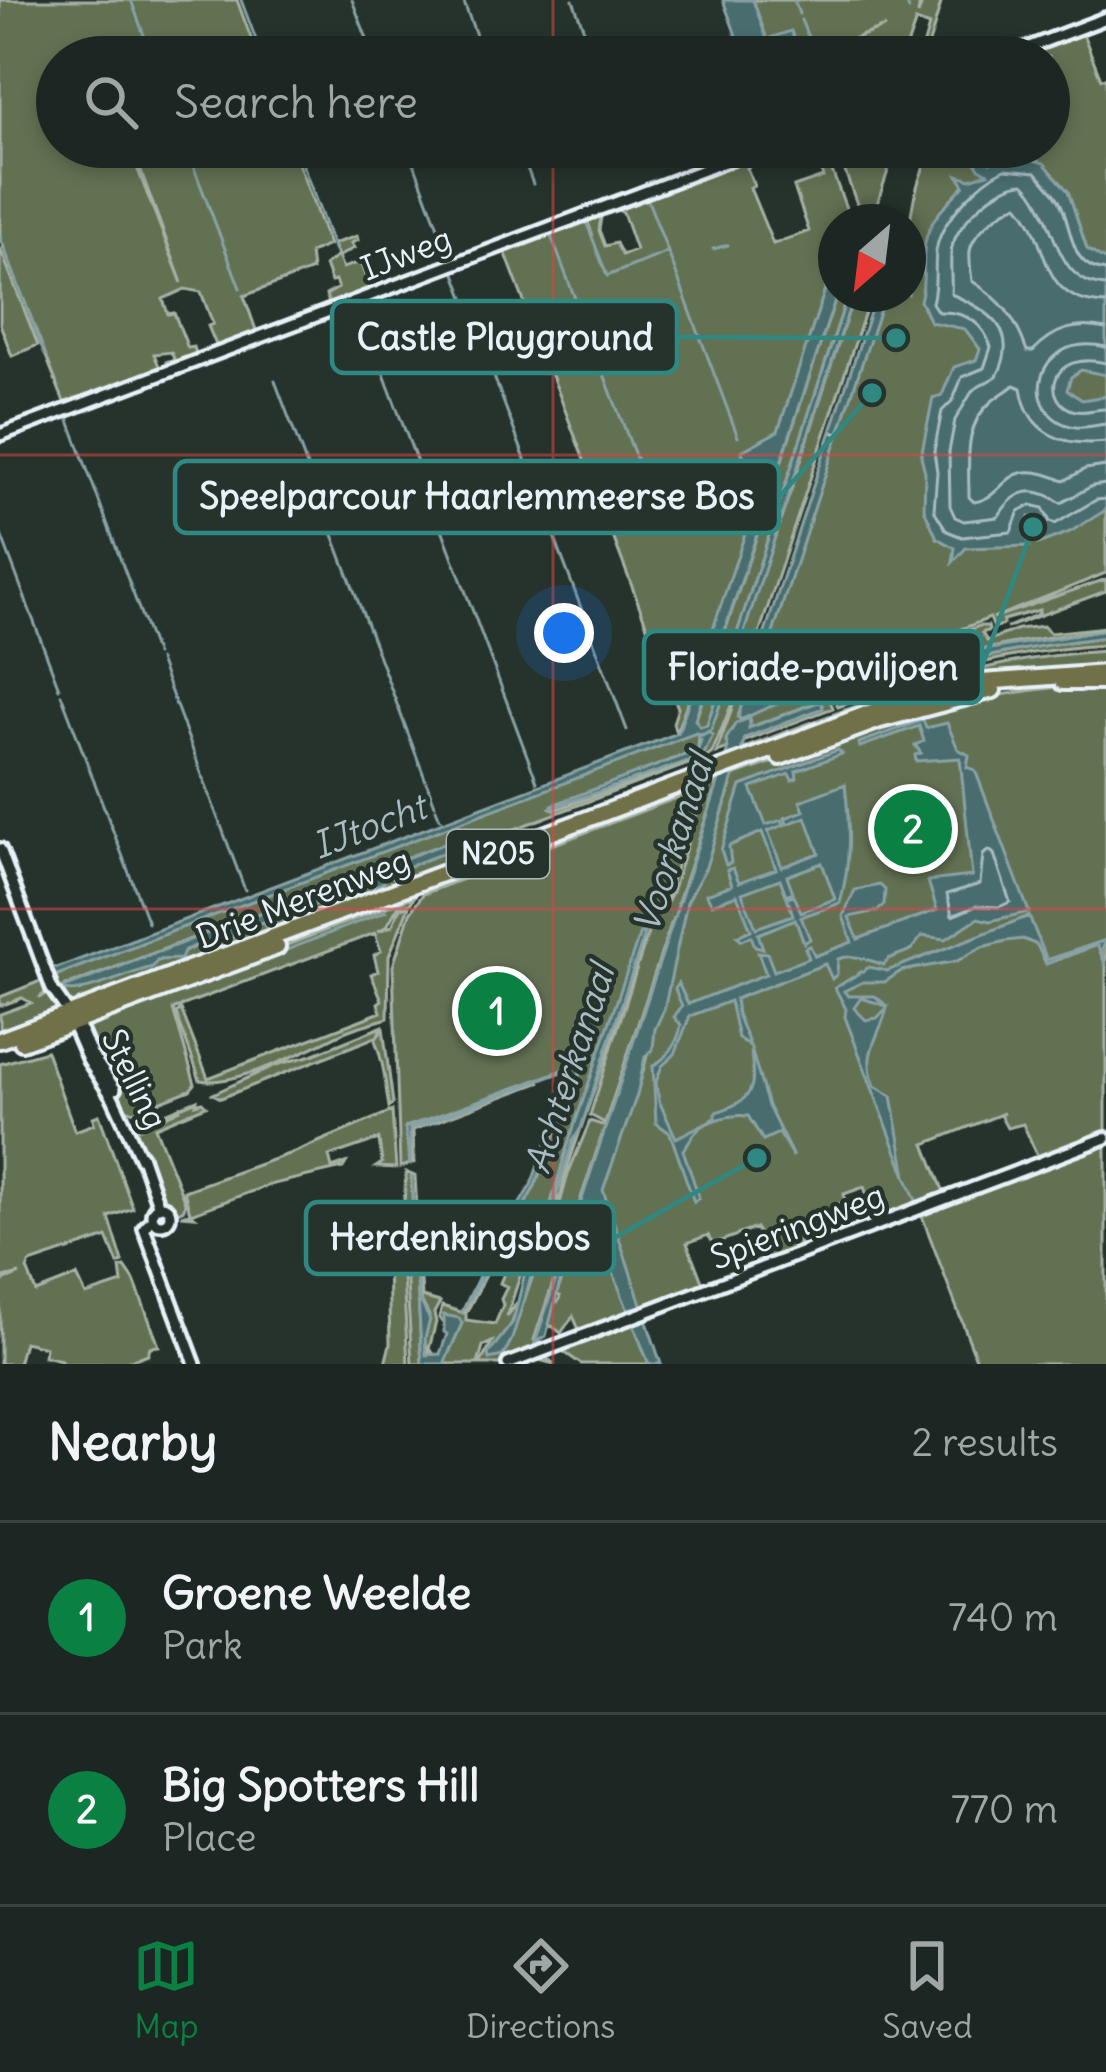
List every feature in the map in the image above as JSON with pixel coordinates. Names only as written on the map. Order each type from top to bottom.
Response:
[{"type":"highway","name":"Drie Merenweg","points":[[739,767],[877,710],[944,690],[1013,678],[1106,673]]},
{"type":"highway","name":"Drie Merenweg","points":[[0,1044],[72,1023],[717,775],[935,702],[1027,685],[1106,682]]},
{"type":"street","points":[[1058,36],[1106,18]]},
{"type":"street","name":"IJweg","points":[[0,435],[708,168]]},
{"type":"street","name":"Stelling","points":[[0,849],[51,984],[118,1095],[156,1212],[144,1228],[195,1364]]},
{"type":"street","name":"Spieringweg","points":[[508,1364],[1106,1138]]},
{"type":"green space","points":[[0,0],[237,0],[250,36],[36,36],[36,168],[137,168],[182,283],[140,168],[300,168],[329,245],[310,253],[312,270],[244,296],[257,333],[214,350],[208,326],[213,324],[201,292],[185,289],[163,299],[197,357],[168,368],[166,362],[174,359],[171,352],[154,354],[161,371],[66,407],[0,239]]},
{"type":"green space","points":[[736,0],[920,0],[918,15],[923,0],[942,0],[931,36],[926,36],[929,26],[916,21],[911,36],[861,36],[885,27],[860,36],[749,36]]},
{"type":"green space","points":[[1083,34],[1101,79],[1106,78],[1106,573],[993,618],[1106,579],[1106,591],[1006,628],[1039,610],[1003,620],[994,628],[990,618],[835,677],[979,626],[988,626],[982,633],[987,641],[1043,626],[1050,633],[1106,630],[974,652],[846,692],[850,699],[976,659],[1041,646],[1106,637],[1106,645],[1037,652],[970,666],[838,707],[826,679],[822,682],[833,708],[743,742],[820,701],[748,728],[745,720],[752,712],[811,689],[758,705],[759,670],[877,312],[926,312],[926,204],[913,204],[923,168],[1070,168],[1070,38]]},
{"type":"green space","points":[[717,168],[747,168],[754,186],[750,188],[773,244],[809,231],[794,187],[823,177],[820,168],[831,168],[844,204],[818,204],[818,312],[676,733],[673,723],[678,708],[504,249],[585,219],[593,236],[586,217],[602,211],[599,230],[605,246],[616,243],[622,255],[636,250],[618,210]]},
{"type":"green space","points":[[844,168],[889,168],[877,204],[857,204]]},
{"type":"green space","points":[[357,236],[351,243],[354,248],[338,257],[343,268],[360,262],[371,291],[330,307],[326,295],[338,288],[325,265],[338,256],[333,244]]},
{"type":"green space","points":[[0,248],[38,345],[12,356],[0,324]]},
{"type":"green space","points":[[831,312],[842,312],[707,725],[700,727],[695,722]]},
{"type":"green space","points":[[848,312],[865,312],[754,649],[766,635],[738,717],[742,721],[726,741],[728,748],[716,753],[751,656],[707,757],[488,839],[440,868],[75,1006],[58,992],[50,977],[56,983],[57,975],[696,732],[705,734],[699,737],[698,749],[551,808],[703,756],[709,739],[706,732]],"holes":[[[477,831],[480,839],[79,991],[66,986]]]},
{"type":"green space","points":[[1106,651],[1106,670],[1054,671],[739,759],[741,749],[920,685],[1011,663]]},
{"type":"green space","points":[[1106,687],[1106,1364],[978,1364],[922,1216],[1043,1168],[1023,1124],[1007,1128],[1000,1115],[1004,1113],[925,1144],[945,1195],[877,1222],[864,1187],[844,1194],[845,1201],[835,1206],[846,1233],[822,1242],[816,1227],[802,1231],[798,1221],[792,1224],[801,1247],[769,1263],[756,1228],[713,1244],[708,1235],[687,1243],[704,1287],[502,1364],[480,1364],[492,1342],[483,1346],[478,1364],[444,1364],[462,1323],[458,1319],[445,1326],[439,1318],[442,1306],[464,1313],[534,1188],[584,1063],[406,1127],[411,1162],[410,1129],[541,1082],[413,1130],[414,1163],[400,1167],[393,966],[410,913],[423,894],[700,789],[662,912],[705,787],[718,782],[677,905],[706,865],[734,776],[894,721],[1017,692]],"holes":[[[683,914],[640,1083],[546,1328],[552,1326],[561,1333],[573,1316],[580,1332],[545,1346],[534,1340],[605,1126],[590,1121],[503,1356],[489,1354],[511,1326],[519,1301],[507,1316],[522,1270],[525,1272],[541,1238],[570,1138],[642,942],[557,1193],[558,1207],[648,933],[590,1115],[605,1123],[673,918]],[[493,1262],[515,1265],[513,1273],[505,1271],[500,1283],[507,1287],[495,1324],[466,1320]]]},
{"type":"green space","points":[[415,896],[410,904],[399,905],[387,926],[378,931],[392,926],[400,908],[409,906],[389,956],[388,1018],[271,1066],[214,1081],[200,1080],[176,1013],[181,1009],[208,1078],[381,1012],[378,1003],[382,1000],[371,974],[378,971],[374,955],[381,951],[375,933],[173,1009],[195,1084],[134,1112],[126,1109],[84,1030],[89,1021]]},
{"type":"green space","points":[[43,980],[48,990],[39,998],[50,992],[62,1010],[0,1037],[0,1014],[31,1003],[22,998],[0,1006],[0,997]]},
{"type":"green space","points":[[381,1027],[378,1035],[383,1028],[393,1103],[389,1107],[378,1036],[221,1098],[213,1094],[276,1065]]},
{"type":"green space","points":[[46,1051],[75,1131],[94,1124],[93,1117],[99,1115],[133,1208],[109,1217],[123,1262],[118,1264],[107,1237],[30,1263],[27,1269],[36,1292],[77,1276],[86,1295],[122,1283],[120,1268],[125,1267],[159,1346],[121,1364],[62,1364],[44,1356],[45,1347],[24,1342],[18,1364],[0,1364],[0,1282],[20,1274],[0,1279],[0,1064]]},
{"type":"green space","points":[[197,1100],[196,1104],[206,1106],[155,1127],[185,1202],[184,1209],[173,1214],[162,1204],[136,1130],[181,1109],[136,1125]]},
{"type":"green space","points":[[392,1111],[396,1168],[376,1167],[382,1163],[379,1139],[329,1156],[332,1168],[346,1163],[343,1168],[269,1185],[191,1214],[194,1216],[181,1215],[190,1213],[184,1191]]},
{"type":"green space","points":[[406,1172],[415,1176],[422,1297],[440,1302],[434,1313],[429,1349],[434,1354],[430,1356],[424,1340],[429,1316],[419,1296],[411,1176],[422,1364],[412,1364],[403,1221]]},
{"type":"green space","points":[[387,1222],[400,1222],[408,1364],[385,1364],[390,1344]]},
{"type":"green space","points":[[632,1319],[649,1364],[581,1364],[561,1350],[547,1358],[554,1364],[536,1359],[514,1364],[609,1329],[577,1343],[585,1343]]},
{"type":"water","points":[[723,0],[753,0],[766,36],[736,36]]},
{"type":"water","points":[[980,168],[1048,168],[1068,191],[1087,249],[1106,261],[1106,375],[1081,370],[1071,377],[1067,390],[1082,400],[1106,396],[1106,510],[1038,544],[1036,518],[1029,517],[1029,546],[966,548],[953,562],[955,548],[937,538],[924,509],[921,456],[933,398],[942,395],[954,367],[976,360],[980,349],[965,329],[930,322],[925,312],[926,238],[932,223],[964,185],[958,175],[970,179],[988,173]]},
{"type":"water","points":[[818,311],[831,312],[695,720],[700,727],[707,725],[842,312],[848,312],[725,691],[707,732],[713,735],[703,756],[552,808],[698,750],[698,737],[704,734],[696,733],[57,975],[56,984],[48,966],[57,968],[678,733],[754,507],[742,451],[778,431]]},
{"type":"water","points":[[870,312],[879,312],[766,654],[760,694],[768,699],[811,684],[814,687],[742,719],[738,717]]},
{"type":"water","points":[[1106,630],[1106,637],[975,659],[849,699],[845,692],[953,655]]},
{"type":"water","points":[[821,701],[823,708],[745,738],[706,867],[687,902],[653,1049],[645,1057],[637,1095],[603,1190],[661,1364],[649,1364],[589,1212],[560,1282],[546,1336],[535,1343],[722,771],[726,739],[736,723],[750,718],[749,728]]},
{"type":"water","points":[[923,720],[926,728],[947,723],[958,749],[969,755],[967,767],[975,770],[1029,912],[990,921],[978,918],[946,939],[922,936],[911,950],[884,965],[844,957],[838,959],[832,979],[825,964],[735,999],[750,1046],[738,1038],[730,1001],[690,1016],[675,1054],[662,1066],[656,1082],[676,1138],[747,1095],[752,1080],[751,1049],[768,1106],[793,1157],[779,1133],[763,1140],[748,1116],[713,1121],[701,1127],[683,1150],[699,1197],[694,1202],[670,1133],[656,1123],[653,1066],[672,1049],[680,1032],[674,1017],[682,1006],[675,989],[678,983],[688,1004],[766,974],[758,952],[767,953],[774,971],[809,958],[805,948],[810,946],[815,956],[852,942],[843,916],[855,890],[880,885],[885,890],[878,911],[849,917],[858,939],[937,910],[928,881],[972,876],[960,758],[916,761],[915,755],[921,753],[915,745],[924,741],[919,726],[860,747],[859,743]]},
{"type":"water","points":[[838,750],[842,754],[796,771],[797,778],[792,780],[789,774],[751,788],[766,825],[782,820],[784,825],[768,831],[782,867],[819,853],[806,817],[787,824],[785,818],[804,811],[800,801],[845,784],[849,845],[840,903],[801,917],[810,939],[804,943],[795,919],[758,934],[763,948],[755,946],[751,936],[742,940],[737,936],[751,930],[737,895],[712,904],[706,894],[732,885],[727,870],[733,868],[739,882],[776,869],[762,832],[729,846],[731,863],[726,865],[721,850],[741,786]],"holes":[[[822,863],[835,899],[801,912],[794,895],[787,897],[793,915],[756,928],[742,893],[780,879],[786,895],[793,892],[787,876]]]},
{"type":"water","points":[[477,831],[480,839],[399,870],[402,873],[394,878],[388,874],[375,886],[368,882],[359,891],[336,893],[297,914],[290,910],[265,926],[264,922],[253,924],[249,933],[235,931],[233,938],[218,942],[221,937],[204,949],[198,950],[198,945],[185,950],[181,959],[157,960],[153,967],[92,987],[61,989]]},
{"type":"water","points":[[1029,916],[1047,960],[1106,940],[1102,950],[1106,966],[1097,945],[1046,964],[1037,945],[1023,939],[982,947],[957,961],[901,971],[885,982],[863,982],[844,991],[848,996],[875,996],[887,1006],[861,998],[854,1008],[866,1020],[877,1018],[887,1008],[873,1046],[871,1074],[875,1086],[892,1096],[906,1176],[835,988],[869,967],[887,971]]},
{"type":"water","points":[[640,933],[644,933],[642,942],[573,1141],[512,1339],[503,1356],[489,1359],[513,1322],[525,1272],[541,1238]]},
{"type":"water","name":"Achterkanaal","points":[[584,1062],[534,1188],[461,1314],[490,1253],[531,1185],[570,1076],[562,1072],[410,1129],[410,1165],[405,1128]]},
{"type":"water","points":[[411,1176],[419,1298],[430,1320],[426,1355],[440,1354],[447,1334],[444,1315],[462,1323],[444,1364],[422,1364]]},
{"type":"waterway","points":[[131,0],[144,36]]},
{"type":"waterway","points":[[241,0],[255,36]]},
{"type":"waterway","points":[[352,0],[366,36]]},
{"type":"waterway","points":[[463,0],[476,36]]},
{"type":"waterway","points":[[573,0],[586,36]]},
{"type":"waterway","points":[[794,0],[799,14]]},
{"type":"waterway","points":[[906,0],[909,10]]},
{"type":"waterway","points":[[801,20],[808,36]]},
{"type":"waterway","points":[[194,168],[240,288]]},
{"type":"waterway","points":[[304,168],[336,254]]},
{"type":"waterway","points":[[416,168],[442,238]]},
{"type":"waterway","points":[[527,168],[533,184]]},
{"type":"waterway","points":[[586,221],[607,276],[668,252],[647,198]]},
{"type":"waterway","points":[[550,233],[641,471]]},
{"type":"waterway","points":[[0,237],[45,355]]},
{"type":"waterway","points":[[713,249],[728,245]]},
{"type":"waterway","points":[[668,252],[738,437]]},
{"type":"waterway","points":[[453,268],[627,730]]},
{"type":"waterway","points":[[358,305],[532,769]]},
{"type":"waterway","name":"IJtocht","points":[[275,381],[435,805]]},
{"type":"waterway","points":[[67,415],[156,655]]},
{"type":"waterway","points":[[0,532],[59,688]]},
{"type":"waterway","points":[[159,660],[245,890]]},
{"type":"waterway","points":[[61,694],[148,923]]},
{"type":"waterway","points":[[533,771],[537,782]]},
{"type":"waterway","name":"IJtocht","points":[[436,809],[440,819]]},
{"type":"waterway","points":[[100,1023],[386,911]]},
{"type":"waterway","points":[[906,1176],[917,1203]]},
{"type":"ferry route","points":[[832,432],[839,434]]},
{"type":"place","name":"Castle Playground","points":[[896,338]]},
{"type":"place","name":"Speelparcour Haarlemmeerse Bos","points":[[872,393]]},
{"type":"place","name":"Floriade-paviljoen","points":[[1033,527]]},
{"type":"place","name":"Big Spotters Hill","points":[[913,829]]},
{"type":"place","name":"Groene Weelde","points":[[497,1011]]},
{"type":"place","name":"Herdenkingsbos","points":[[757,1158]]},
{"type":"water label","name":"Voorkanaal","points":[[673,843]]}]
